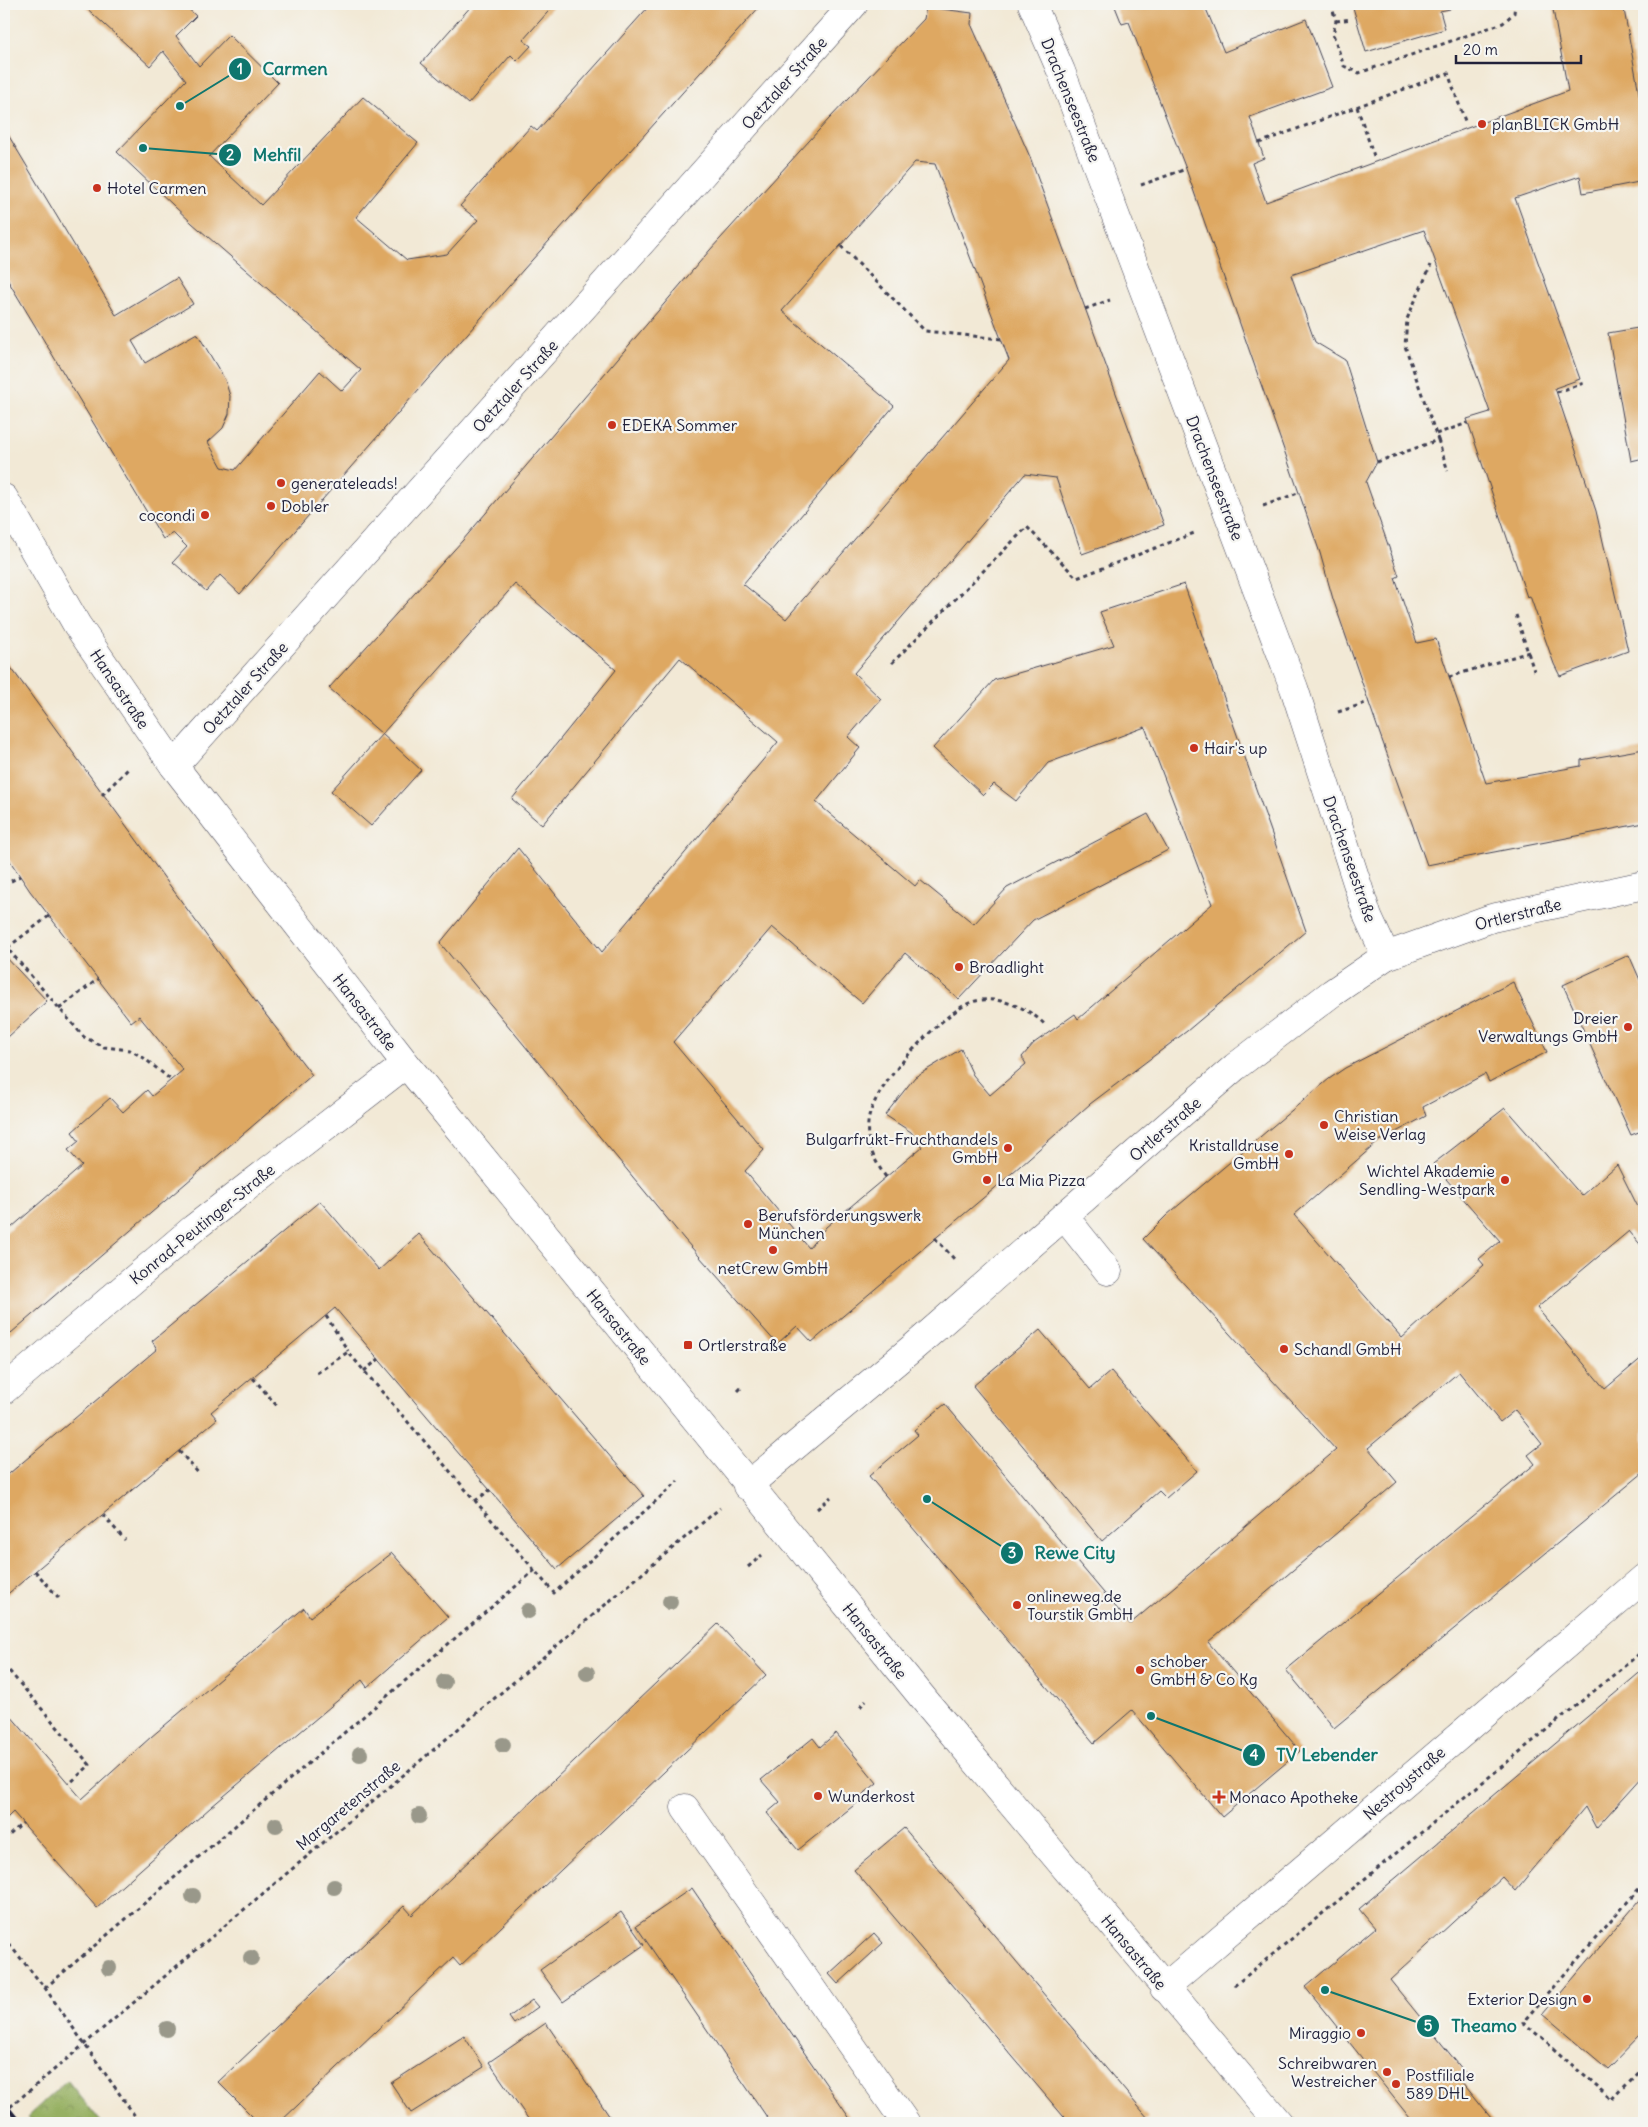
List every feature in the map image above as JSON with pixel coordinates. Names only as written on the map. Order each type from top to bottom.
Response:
[{"type":"street","name":"Oetztaler Straße","points":[[174,766],[854,4]]},
{"type":"street","name":"Drachenseestraße","points":[[1032,4],[1061,71],[1294,688],[1368,917],[1386,956]]},
{"type":"street","name":"Hansastraße","points":[[4,498],[76,625],[174,766],[406,1064],[747,1486],[1164,1988],[1279,2123]]},
{"type":"street","name":"Ortlerstraße","points":[[747,1486],[916,1345],[1235,1068],[1332,993],[1386,956],[1492,918],[1644,885]]},
{"type":"street","name":"Konrad-Peutinger-Straße","points":[[4,1390],[194,1228],[406,1064]]},
{"type":"street","points":[[1064,1216],[1108,1271]]},
{"type":"street","name":"Nestroystraße","points":[[1164,1988],[1644,1578]]},
{"type":"street","points":[[685,1808],[906,2123]]},
{"type":"path","points":[[1331,4],[1336,21],[1333,34],[1344,66],[1359,73],[1503,23],[1514,13],[1515,4]]},
{"type":"path","points":[[1336,21],[1351,19]]},
{"type":"path","points":[[1259,143],[1448,73],[1466,124]]},
{"type":"path","points":[[1357,107],[1374,156]]},
{"type":"path","points":[[1108,197],[1186,169]]},
{"type":"path","points":[[841,246],[925,331],[1001,339]]},
{"type":"path","points":[[1431,265],[1407,319],[1405,346],[1448,471]]},
{"type":"path","points":[[1557,392],[1584,383]]},
{"type":"path","points":[[1436,434],[1468,423]]},
{"type":"path","points":[[1377,462],[1438,440]]},
{"type":"path","points":[[892,663],[1027,528],[1078,578],[1230,518]]},
{"type":"path","points":[[1516,615],[1534,671]]},
{"type":"path","points":[[1449,677],[1529,652]]},
{"type":"path","points":[[102,795],[128,769]]},
{"type":"path","points":[[4,885],[20,876]]},
{"type":"path","points":[[49,916],[7,948],[84,1037],[104,1047],[130,1050],[144,1058],[171,1080]]},
{"type":"path","points":[[59,1008],[98,979]]},
{"type":"path","points":[[886,1178],[870,1151],[868,1118],[875,1099],[886,1080],[906,1056],[951,1015],[968,1003],[1004,1001],[1019,1006],[1038,1017],[1046,1026]]},
{"type":"path","points":[[326,1316],[348,1352],[554,1593],[678,1481]]},
{"type":"path","points":[[317,1373],[348,1352]]},
{"type":"path","points":[[364,1371],[379,1359]]},
{"type":"path","points":[[253,1378],[278,1407]]},
{"type":"path","points":[[738,1390],[743,1386]]},
{"type":"path","points":[[179,1451],[200,1475]]},
{"type":"path","points":[[475,1501],[490,1490]]},
{"type":"path","points":[[103,1515],[125,1540]]},
{"type":"path","name":"Margaretenstraße","points":[[4,2112],[708,1518]]},
{"type":"path","points":[[45,1988],[535,1570]]},
{"type":"path","points":[[35,1571],[59,1598]]},
{"type":"path","points":[[1234,1986],[1644,1650]]},
{"type":"path","points":[[4,1665],[90,1765],[69,1784]]},
{"type":"path","points":[[860,1706],[866,1700]]},
{"type":"path","points":[[4,1840],[23,1824]]},
{"type":"path","points":[[1644,1883],[1523,2022],[1612,2100],[1644,2066]]},
{"type":"path","points":[[4,1938],[45,1988],[140,2123]]},
{"type":"green space","points":[[67,2080],[102,2123],[33,2123],[27,2117]]},
{"type":"building","points":[[82,4],[183,4],[196,16],[176,36],[199,66],[229,35],[278,83],[209,156],[261,205],[363,97],[418,143],[356,217],[407,260],[447,254],[478,220],[460,206],[531,126],[537,131],[651,4],[762,4],[523,270],[240,594],[220,575],[206,591],[173,562],[187,547],[173,533],[163,539],[4,274],[4,128],[116,315],[177,278],[193,304],[132,341],[145,363],[197,333],[225,380],[230,396],[229,414],[223,428],[208,442],[222,467],[235,470],[320,371],[342,391],[361,370],[192,223],[117,152],[186,80],[163,51],[150,66]]},
{"type":"building","points":[[473,4],[555,4],[523,40],[531,46],[517,61],[511,55],[468,104],[421,63]]},
{"type":"building","points":[[1114,4],[1204,4],[1224,52],[1306,19],[1332,87],[1250,117],[1264,158],[1252,163],[1266,202],[1568,91],[1552,4],[1623,4],[1644,121],[1644,181],[1583,193],[1580,176],[1515,198],[1580,379],[1555,388],[1596,511],[1628,651],[1560,676],[1554,664],[1530,596],[1527,597],[1467,419],[1490,412],[1424,230],[1291,275],[1315,342],[1345,360],[1377,462],[1366,482],[1399,576],[1395,578],[1417,643],[1436,639],[1486,783],[1581,766],[1581,760],[1644,749],[1644,823],[1427,865],[1333,599],[1320,553],[1186,169],[1129,22],[1122,24]]},
{"type":"building","points":[[1352,4],[1449,4],[1450,9],[1440,11],[1445,29],[1366,52]]},
{"type":"building","points":[[926,7],[972,13],[971,24],[1030,157],[1164,525],[1082,554],[1056,478],[1025,474],[854,673],[881,699],[848,737],[860,748],[816,802],[915,886],[920,880],[974,924],[1007,888],[1148,814],[1168,850],[1033,920],[959,999],[905,953],[862,1003],[772,927],[673,1042],[764,1150],[745,1171],[809,1248],[826,1227],[922,1147],[911,1132],[885,1115],[915,1077],[961,1049],[973,1075],[990,1095],[1026,1064],[1022,1057],[1034,1043],[1075,1014],[1078,1019],[1212,904],[1145,727],[1048,763],[1016,801],[994,784],[983,795],[933,748],[994,680],[1114,645],[1100,612],[1184,584],[1306,931],[1187,1031],[1090,1104],[995,1188],[812,1342],[797,1326],[777,1344],[684,1239],[440,943],[518,848],[602,952],[778,742],[680,658],[542,825],[512,799],[616,670],[515,584],[382,734],[329,688],[463,540],[710,250],[829,119],[924,19]],"holes":[[[915,162],[935,164],[1009,360],[786,619],[743,584],[894,406],[782,311]]]},
{"type":"building","points":[[1644,327],[1644,458],[1631,461],[1608,333]]},
{"type":"building","points":[[4,658],[230,968],[312,1075],[4,1339],[4,1234],[82,1166],[68,1150],[79,1141],[72,1132],[110,1098],[123,1112],[147,1090],[152,1096],[183,1070],[139,1016],[131,1022],[30,891],[4,852]]},
{"type":"building","points":[[382,734],[421,770],[371,826],[331,791]]},
{"type":"building","points":[[4,955],[47,1001],[8,1037],[4,1032]]},
{"type":"building","points":[[1629,955],[1644,989],[1644,1130],[1631,1135],[1563,985]]},
{"type":"building","points":[[1513,982],[1547,1052],[1489,1082],[1485,1074],[1423,1107],[1426,1116],[1379,1141],[1294,1215],[1402,1338],[1484,1265],[1479,1259],[1500,1241],[1433,1164],[1505,1108],[1582,1196],[1617,1165],[1644,1219],[1644,1249],[1629,1231],[1537,1308],[1605,1389],[1644,1356],[1644,1472],[1334,1728],[1286,1670],[1535,1464],[1528,1455],[1542,1444],[1515,1410],[1500,1422],[1459,1372],[1368,1448],[1397,1482],[1208,1642],[1300,1751],[1222,1817],[1132,1710],[1094,1743],[869,1476],[918,1435],[914,1430],[945,1404],[1130,1624],[1336,1450],[1143,1239],[1167,1215],[1329,1079],[1345,1068]]},
{"type":"building","points":[[320,1201],[379,1270],[419,1234],[644,1496],[557,1569],[335,1308],[211,1412],[217,1419],[4,1597],[4,1478],[157,1349],[152,1341]]},
{"type":"building","points":[[1040,1330],[1090,1389],[1111,1371],[1197,1471],[1166,1498],[1159,1491],[1102,1541],[973,1386]]},
{"type":"building","points":[[392,1553],[448,1617],[367,1687],[362,1680],[211,1807],[97,1908],[13,1812],[4,1821],[4,1708],[82,1799],[151,1737],[304,1608],[310,1617]]},
{"type":"building","points":[[718,1624],[766,1675],[460,1966],[453,1958],[279,2123],[259,2123],[218,2082],[404,1906],[412,1915]]},
{"type":"building","points":[[1644,1669],[1644,1775],[1596,1828],[1585,1807],[1515,1891],[1502,1877],[1390,1980],[1467,2075],[1462,2082],[1495,2123],[1414,2123],[1305,1987],[1375,1928],[1359,1909]]},
{"type":"building","points":[[836,1733],[877,1783],[861,1796],[863,1798],[798,1850],[767,1813],[780,1802],[761,1780],[813,1738],[820,1747]]},
{"type":"building","points":[[904,1828],[1148,2118],[1141,2123],[1069,2123],[854,1870]]},
{"type":"building","points":[[692,1888],[853,2123],[771,2123],[636,1926]]},
{"type":"building","points":[[1644,1895],[1644,2032],[1608,2069],[1543,2014]]},
{"type":"building","points":[[621,1912],[644,1945],[563,2002],[540,1970]]},
{"type":"building","points":[[874,1933],[883,1943],[838,1984],[829,1974]]},
{"type":"building","points":[[532,2000],[538,2007],[514,2024],[509,2017]]},
{"type":"building","points":[[546,2023],[614,2123],[531,2123],[489,2062]]},
{"type":"building","points":[[464,2036],[484,2067],[411,2113],[391,2083]]},
{"type":"railway","points":[[4,2103],[20,2123]]},
{"type":"place","name":"Carmen","points":[[180,106]]},
{"type":"place","name":"planBLICK GmbH","points":[[1482,124]]},
{"type":"place","name":"Mehfil","points":[[143,148]]},
{"type":"place","name":"Hotel Carmen","points":[[97,188]]},
{"type":"place","name":"EDEKA Sommer","points":[[612,425]]},
{"type":"place","name":"generateleads!","points":[[281,483]]},
{"type":"place","name":"Dobler","points":[[271,506]]},
{"type":"place","name":"cocondi","points":[[205,515]]},
{"type":"place","name":"Hair's up","points":[[1194,748]]},
{"type":"place","name":"Broadlight","points":[[959,967]]},
{"type":"place","name":"Dreier Verwaltungs GmbH","points":[[1628,1027]]},
{"type":"place","name":"Christian Weise Verlag","points":[[1324,1125]]},
{"type":"place","name":"Bulgarfrukt-Fruchthandels GmbH","points":[[1008,1148]]},
{"type":"place","name":"Kristalldruse GmbH","points":[[1289,1154]]},
{"type":"place","name":"La Mia Pizza","points":[[987,1180]]},
{"type":"place","name":"Wichtel Akademie Sendling-Westpark","points":[[1505,1180]]},
{"type":"place","name":"Berufsförderungswerk München","points":[[748,1224]]},
{"type":"place","name":"netCrew GmbH","points":[[773,1250]]},
{"type":"place","name":"Ortlerstraße","points":[[688,1345]]},
{"type":"place","name":"Schandl GmbH","points":[[1284,1349]]},
{"type":"place","name":"Rewe City","points":[[927,1499]]},
{"type":"place","name":"onlineweg.de Tourstik GmbH","points":[[1017,1605]]},
{"type":"place","name":"schober GmbH & Co Kg","points":[[1140,1670]]},
{"type":"place","name":"TV Lebender","points":[[1151,1716]]},
{"type":"place","name":"Wunderkost","points":[[818,1796]]},
{"type":"place","name":"Monaco Apotheke","points":[[1219,1797]]},
{"type":"place","name":"Theamo","points":[[1325,1990]]},
{"type":"place","name":"Exterior Design","points":[[1587,1999]]},
{"type":"place","name":"Miraggio","points":[[1361,2033]]},
{"type":"place","name":"Schreibwaren Westreicher","points":[[1387,2072]]},
{"type":"place","name":"Postfiliale 589 DHL","points":[[1396,2084]]}]
